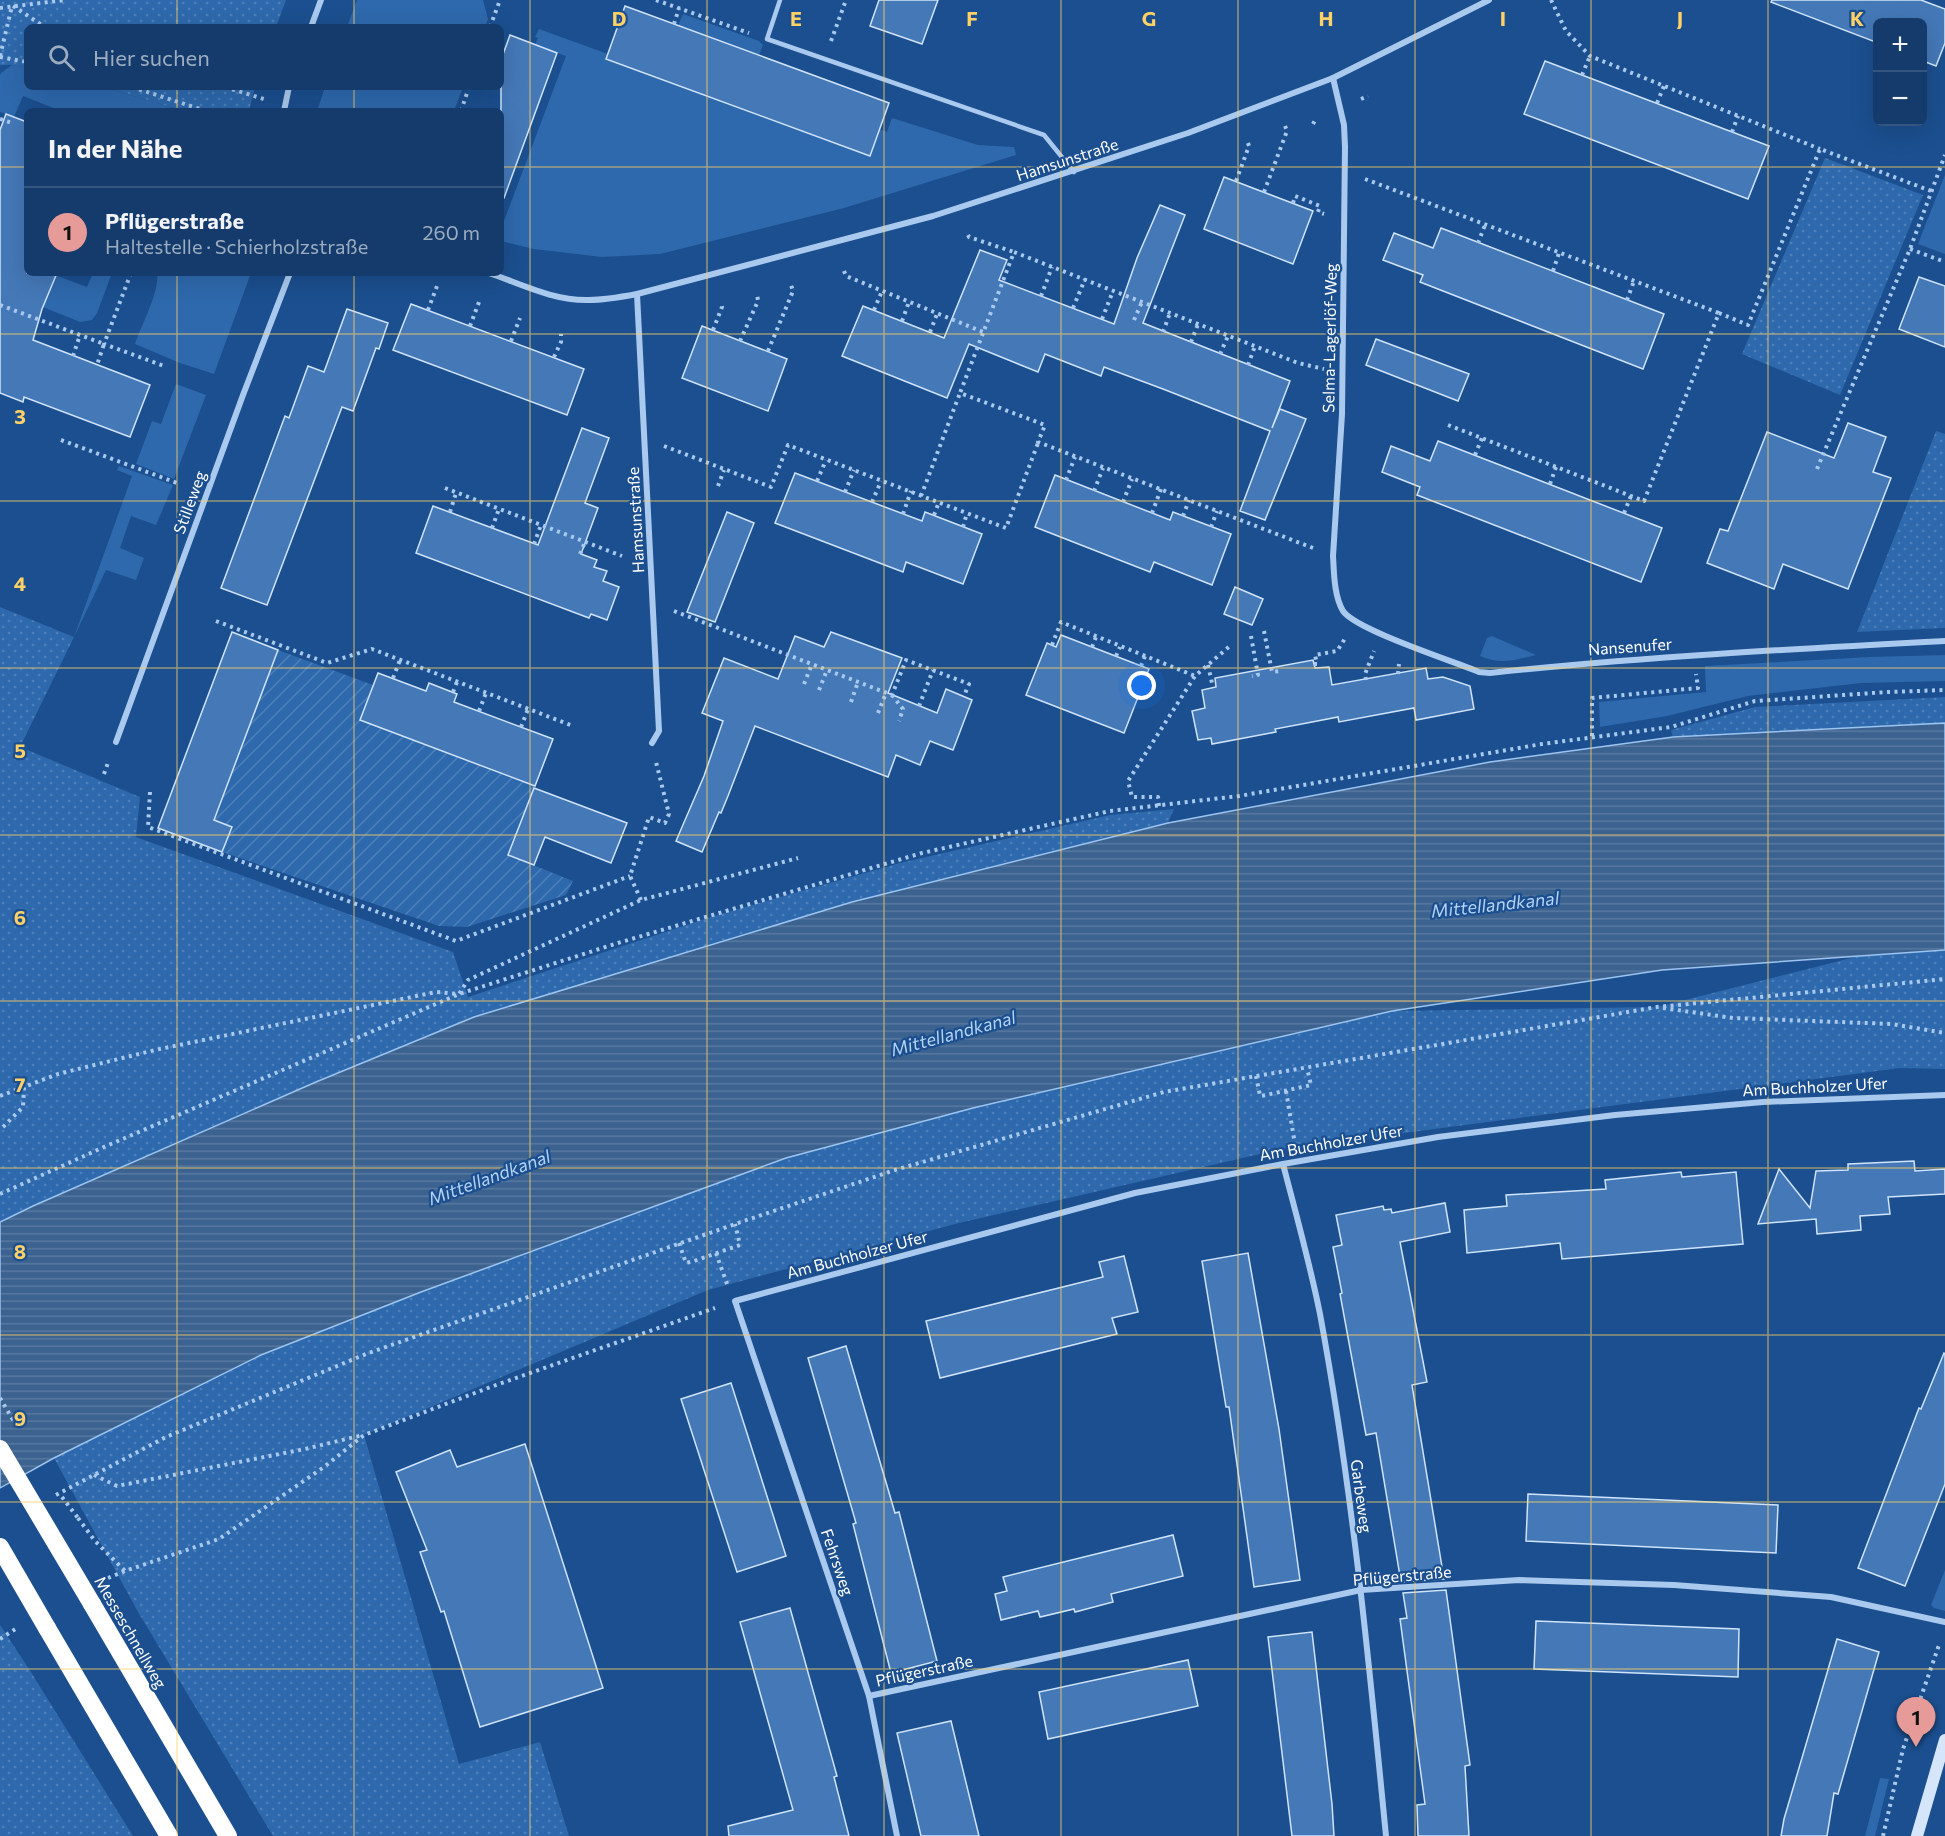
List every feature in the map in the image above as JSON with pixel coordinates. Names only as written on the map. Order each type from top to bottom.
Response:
[{"type":"highway","name":"Messeschnellweg","points":[[0,1449],[228,1836]]},
{"type":"highway","points":[[0,1547],[169,1836]]},
{"type":"street","points":[[312,24],[321,0]]},
{"type":"street","name":"Hamsunstraße","points":[[498,276],[558,297],[588,300],[637,294],[933,216],[1074,172],[1188,133],[1333,78],[1489,0]]},
{"type":"street","name":"Selma-Lagerlöf-Weg","points":[[1333,78],[1344,126],[1345,147],[1342,414],[1334,556],[1335,578],[1341,608],[1356,622]]},
{"type":"street","points":[[285,108],[288,90]]},
{"type":"street","name":"Stilleweg","points":[[116,742],[239,405],[289,276]]},
{"type":"street","name":"Hamsunstraße","points":[[637,294],[659,731],[652,743]]},
{"type":"street","name":"Nansenufer","points":[[1356,622],[1479,672],[1490,673],[1651,658],[1945,641]]},
{"type":"street","name":"Am Buchholzer Ufer","points":[[735,1301],[1135,1192],[1438,1137],[1615,1115],[1763,1101],[1945,1095]]},
{"type":"street","name":"Garbeweg","points":[[1284,1164],[1319,1312],[1346,1477],[1361,1590],[1386,1836]]},
{"type":"street","name":"Fehrsweg","points":[[735,1301],[869,1696],[897,1836]]},
{"type":"street","name":"Pflügerstraße","points":[[869,1696],[1361,1590],[1519,1580],[1674,1585],[1832,1597],[1945,1622]]},
{"type":"street","points":[[1917,1836],[1945,1740]]},
{"type":"lane","points":[[780,0],[767,39],[1044,135],[1074,172]]},
{"type":"path","points":[[0,8],[65,0]]},
{"type":"path","points":[[491,24],[500,0]]},
{"type":"path","points":[[656,0],[767,39]]},
{"type":"path","points":[[825,59],[846,0]]},
{"type":"path","points":[[1551,0],[1566,32],[1590,56],[1820,149],[1931,191]]},
{"type":"path","points":[[12,6],[40,24]]},
{"type":"path","points":[[12,6],[0,57],[24,61]]},
{"type":"path","points":[[674,24],[679,8]]},
{"type":"path","points":[[1582,75],[1590,56]]},
{"type":"path","points":[[1657,104],[1664,86]]},
{"type":"path","points":[[141,90],[196,108]]},
{"type":"path","points":[[234,90],[264,100]]},
{"type":"path","points":[[461,108],[468,90]]},
{"type":"path","points":[[1361,99],[1368,96]]},
{"type":"path","points":[[179,108],[180,103]]},
{"type":"path","points":[[1732,132],[1738,116]]},
{"type":"path","points":[[0,118],[12,123]]},
{"type":"path","points":[[1313,124],[1316,118]]},
{"type":"path","points":[[1264,192],[1287,131],[1285,126]]},
{"type":"path","points":[[1236,181],[1249,146],[1247,140]]},
{"type":"path","points":[[1365,179],[1748,326],[1820,149]]},
{"type":"path","points":[[1817,469],[1910,249],[1945,155]]},
{"type":"path","points":[[1293,203],[1295,196],[1320,206],[1317,212],[1331,215]]},
{"type":"path","points":[[1478,243],[1485,225]]},
{"type":"path","points":[[968,236],[1085,279],[1298,363],[1328,370]]},
{"type":"path","points":[[1910,249],[1945,262]]},
{"type":"path","points":[[921,496],[1014,252]]},
{"type":"path","points":[[1552,271],[1560,253]]},
{"type":"path","points":[[1041,296],[1052,267]]},
{"type":"path","points":[[844,271],[846,276],[983,332]]},
{"type":"path","points":[[97,364],[130,276]]},
{"type":"path","points":[[1073,308],[1085,279]]},
{"type":"path","points":[[1627,300],[1634,281]]},
{"type":"path","points":[[768,351],[793,291],[791,285]]},
{"type":"path","points":[[428,310],[437,286]]},
{"type":"path","points":[[874,310],[882,291]]},
{"type":"path","points":[[1102,319],[1113,291]]},
{"type":"path","points":[[740,341],[758,301],[756,294]]},
{"type":"path","points":[[470,326],[479,302]]},
{"type":"path","points":[[902,321],[909,302]]},
{"type":"path","points":[[1134,320],[1142,302]]},
{"type":"path","points":[[713,330],[722,308],[721,303]]},
{"type":"path","points":[[0,305],[164,366]]},
{"type":"path","points":[[1164,332],[1170,313]]},
{"type":"path","points":[[1448,425],[1644,501],[1719,313]]},
{"type":"path","points":[[930,332],[937,314]]},
{"type":"path","points":[[511,341],[520,318]]},
{"type":"path","points":[[1191,342],[1198,324]]},
{"type":"path","points":[[554,357],[561,342],[561,334]]},
{"type":"path","points":[[73,356],[80,335]]},
{"type":"path","points":[[1220,354],[1228,336]]},
{"type":"path","points":[[1248,364],[1255,346]]},
{"type":"path","points":[[645,448],[663,446],[771,488],[788,445],[1006,528],[1045,425],[960,393]]},
{"type":"path","points":[[1475,455],[1482,438]]},
{"type":"path","points":[[61,440],[177,483]]},
{"type":"path","points":[[1038,442],[1334,556]]},
{"type":"path","points":[[1066,480],[1075,457]]},
{"type":"path","points":[[817,481],[826,459]]},
{"type":"path","points":[[1550,484],[1556,467]]},
{"type":"path","points":[[1094,491],[1104,468]]},
{"type":"path","points":[[718,486],[724,470]]},
{"type":"path","points":[[845,492],[854,470]]},
{"type":"path","points":[[1123,502],[1132,479]]},
{"type":"path","points":[[872,502],[881,480]]},
{"type":"path","points":[[445,488],[622,556]]},
{"type":"path","points":[[1152,513],[1161,489]]},
{"type":"path","points":[[903,514],[911,491]]},
{"type":"path","points":[[450,512],[456,493]]},
{"type":"path","points":[[1624,513],[1631,496]]},
{"type":"path","points":[[1183,516],[1189,501]]},
{"type":"path","points":[[934,515],[939,502]]},
{"type":"path","points":[[492,528],[499,509]]},
{"type":"path","points":[[1211,527],[1217,511]]},
{"type":"path","points":[[963,527],[967,513]]},
{"type":"path","points":[[534,544],[541,525]]},
{"type":"path","points":[[580,554],[585,542]]},
{"type":"path","points":[[673,611],[886,693],[892,696],[903,709],[899,721]]},
{"type":"path","points":[[216,621],[327,663],[372,649],[573,726]]},
{"type":"path","points":[[1052,645],[1061,622],[1195,676]]},
{"type":"path","points":[[1314,664],[1317,664],[1316,655],[1337,651],[1356,622]]},
{"type":"path","points":[[1264,631],[1272,672],[1280,671]]},
{"type":"path","points":[[1251,636],[1258,675],[1252,676]]},
{"type":"path","points":[[1092,647],[1096,637]]},
{"type":"path","points":[[1159,806],[1158,797],[1132,797],[1128,780],[1195,676],[1231,645]]},
{"type":"path","points":[[1116,656],[1120,646]]},
{"type":"path","points":[[1141,666],[1145,656]]},
{"type":"path","points":[[393,678],[400,660]]},
{"type":"path","points":[[892,696],[906,660],[969,684],[964,696]]},
{"type":"path","points":[[804,684],[812,664]]},
{"type":"path","points":[[1208,664],[1212,683],[1216,682]]},
{"type":"path","points":[[1397,668],[1398,674]]},
{"type":"path","points":[[819,690],[827,670]]},
{"type":"path","points":[[919,706],[933,670]]},
{"type":"path","points":[[1592,736],[1592,698],[1698,688],[1696,672],[1685,673]]},
{"type":"path","points":[[1365,674],[1366,680]]},
{"type":"path","points":[[453,692],[457,682]]},
{"type":"path","points":[[850,702],[858,682]]},
{"type":"path","points":[[0,1194],[459,994],[618,943],[922,853],[1091,815],[1239,796],[1592,736],[1671,727],[1755,701],[1945,690]]},
{"type":"path","points":[[479,711],[486,693]]},
{"type":"path","points":[[878,713],[886,693]]},
{"type":"path","points":[[521,727],[528,709]]},
{"type":"path","points":[[641,900],[630,876],[649,817],[665,823],[669,814],[652,743]]},
{"type":"path","points":[[150,792],[148,827],[456,941],[630,876]]},
{"type":"path","points":[[459,994],[468,980],[641,900],[798,858]]},
{"type":"path","points":[[735,1301],[496,1384],[364,1435],[117,1486],[94,1475],[166,1437],[366,1354],[679,1243],[895,1170],[1152,1095],[1657,1007],[1945,980]]},
{"type":"path","points":[[0,1096],[58,1074],[155,1050],[436,992],[459,994]]},
{"type":"path","points":[[1657,1007],[1733,1018],[1892,1024],[1945,1033]]},
{"type":"path","points":[[1256,1076],[1260,1096],[1311,1085],[1307,1068]]},
{"type":"path","points":[[3,1127],[24,1107],[24,1087]]},
{"type":"path","points":[[1286,1091],[1295,1143]]},
{"type":"path","points":[[679,1243],[686,1263],[740,1245],[735,1224]]},
{"type":"path","points":[[716,1253],[722,1272]]},
{"type":"path","points":[[105,1580],[219,1539],[324,1467],[364,1435]]},
{"type":"path","points":[[78,1518],[95,1541],[125,1571]]},
{"type":"path","points":[[0,1639],[15,1629]]},
{"type":"path","points":[[1883,1836],[1903,1749],[1941,1639]]},
{"type":"shaded area","points":[[0,0],[286,0],[277,24],[24,24],[24,67],[0,65]]},
{"type":"shaded area","points":[[357,0],[483,0],[488,19],[486,24],[348,24]]},
{"type":"shaded area","points":[[683,14],[759,41],[763,45],[759,55],[678,26]]},
{"type":"shaded area","points":[[539,29],[608,54],[606,60],[870,155],[879,129],[887,132],[892,118],[978,145],[1014,147],[1016,155],[844,208],[660,254],[602,257],[534,249],[504,242],[504,221],[566,56],[535,45],[538,38],[535,37]]},
{"type":"shaded area","points":[[12,65],[24,67],[24,90],[113,90],[171,107],[53,108],[23,96],[14,117],[0,112],[1,73]]},
{"type":"shaded area","points":[[113,90],[254,90],[250,108],[174,108]]},
{"type":"shaded area","points":[[324,90],[462,90],[455,108],[318,108]]},
{"type":"shaded area","points":[[1825,158],[1923,195],[1840,395],[1742,354]]},
{"type":"shaded area","points":[[1945,175],[1945,254],[1918,244]]},
{"type":"shaded area","points":[[55,276],[87,287],[92,276],[111,276],[97,313],[92,320],[80,322],[43,307]]},
{"type":"shaded area","points":[[157,276],[250,276],[214,374],[135,344],[153,299]]},
{"type":"shaded area","points":[[176,384],[206,395],[174,479],[136,464],[152,421],[161,424]]},
{"type":"shaded area","points":[[1936,431],[1945,434],[1945,628],[1857,632]]},
{"type":"shaded area","points":[[119,466],[173,485],[156,525],[131,516],[120,548],[144,558],[136,580],[106,570],[74,637],[132,476],[117,470]]},
{"type":"shaded area","points":[[0,607],[74,637],[20,747],[140,797],[136,837],[453,952],[468,997],[714,916],[900,863],[1110,815],[1174,809],[1168,823],[852,902],[474,1017],[316,1082],[0,1222]]},
{"type":"shaded area","points":[[1492,636],[1536,655],[1501,661],[1480,656],[1487,638]]},
{"type":"shaded area","points":[[278,650],[373,685],[360,720],[535,786],[508,855],[573,881],[566,895],[467,927],[439,926],[222,852],[231,827],[214,820]]},
{"type":"shaded area","points":[[1945,655],[1945,681],[1861,683],[1748,696],[1667,716],[1600,727],[1599,702],[1706,692],[1705,666]]},
{"type":"shaded area","points":[[1945,697],[1945,723],[1673,737],[1671,730],[1755,707]]},
{"type":"shaded area","points":[[1945,950],[1945,1069],[1900,1068],[1282,1149],[959,1223],[708,1290],[364,1435],[459,1764],[540,1742],[569,1836],[273,1836],[138,1612],[54,1458],[261,1355],[421,1292],[786,1158],[973,1108],[1392,1011],[1657,1007],[1863,955]]},
{"type":"shaded area","points":[[1945,1570],[1945,1611],[1931,1605]]},
{"type":"shaded area","points":[[0,1625],[29,1669],[133,1836],[0,1836]]},
{"type":"shaded area","points":[[1880,1778],[1889,1779],[1875,1836],[1865,1836]]},
{"type":"water","name":"Mittellandkanal","points":[[1945,723],[1945,950],[1662,970],[1392,1011],[973,1108],[786,1158],[421,1292],[261,1355],[54,1458],[0,1488],[0,1222],[316,1082],[474,1017],[852,902],[1168,823],[1490,762],[1673,737]]},
{"type":"building","points":[[879,0],[938,0],[922,44],[870,26]]},
{"type":"building","points":[[1772,0],[1921,0],[1945,9],[1945,43],[1936,66],[1927,63],[1927,18],[1873,18],[1873,41],[1771,2]]},
{"type":"building","points":[[625,6],[889,103],[870,156],[606,59]]},
{"type":"building","points":[[510,35],[557,53],[504,198],[504,108],[501,108],[501,90],[504,90],[504,52]]},
{"type":"building","points":[[1545,61],[1769,146],[1748,199],[1524,114]]},
{"type":"building","points":[[6,114],[24,121],[24,276],[56,276],[42,309],[33,340],[150,385],[130,437],[24,397],[23,402],[0,393],[0,130]]},
{"type":"building","points":[[1224,177],[1313,211],[1293,264],[1204,229]]},
{"type":"building","points":[[1160,205],[1185,215],[1143,323],[1290,381],[1272,428],[1280,409],[1306,419],[1265,520],[1240,511],[1270,431],[1163,389],[1104,367],[1101,376],[1045,354],[1038,372],[969,344],[947,398],[842,356],[863,306],[944,338],[980,250],[1007,260],[999,280],[1114,324],[1137,258]]},
{"type":"building","points":[[1441,228],[1664,314],[1643,369],[1420,282],[1423,275],[1383,260],[1394,233],[1433,248]]},
{"type":"building","points":[[1919,277],[1945,286],[1945,347],[1899,329]]},
{"type":"building","points":[[411,304],[584,369],[567,415],[393,350]]},
{"type":"building","points":[[347,309],[388,323],[379,349],[376,348],[353,411],[342,407],[267,605],[221,588],[285,416],[289,418],[308,366],[324,372]]},
{"type":"building","points":[[702,326],[787,359],[768,411],[682,378]]},
{"type":"building","points":[[1376,339],[1469,374],[1458,401],[1366,365]]},
{"type":"building","points":[[1848,423],[1886,437],[1873,472],[1891,478],[1848,589],[1783,564],[1774,589],[1707,563],[1720,529],[1728,531],[1767,432],[1834,458]]},
{"type":"building","points":[[582,428],[609,438],[585,503],[598,508],[581,554],[597,560],[594,567],[607,571],[603,581],[619,587],[607,620],[591,614],[589,618],[416,553],[433,506],[538,545]]},
{"type":"building","points":[[1438,441],[1662,528],[1641,582],[1417,495],[1420,487],[1382,472],[1391,446],[1430,461]]},
{"type":"building","points":[[795,473],[922,521],[925,512],[982,534],[963,584],[906,562],[903,572],[775,523]]},
{"type":"building","points":[[1055,475],[1170,520],[1173,512],[1231,534],[1212,585],[1154,562],[1150,572],[1035,527]]},
{"type":"building","points":[[727,512],[754,523],[715,622],[687,612]]},
{"type":"building","points":[[1235,587],[1263,599],[1252,625],[1224,614]]},
{"type":"building","points":[[232,632],[278,650],[214,820],[232,827],[222,852],[158,828]]},
{"type":"building","points":[[831,632],[902,658],[888,693],[937,713],[946,689],[972,700],[953,750],[930,741],[920,765],[896,755],[888,777],[755,726],[721,813],[719,812],[702,852],[676,841],[704,776],[723,721],[702,713],[724,658],[778,679],[795,636],[824,647]]},
{"type":"building","points":[[1061,635],[1149,669],[1124,733],[1026,695],[1047,643],[1056,647]]},
{"type":"building","points":[[1313,660],[1315,668],[1329,667],[1332,685],[1426,668],[1428,679],[1443,677],[1470,686],[1474,709],[1416,720],[1414,708],[1339,722],[1338,717],[1212,744],[1211,738],[1198,740],[1192,711],[1205,708],[1202,690],[1216,687],[1215,678]]},
{"type":"building","points":[[378,673],[426,691],[429,683],[457,694],[454,702],[553,739],[535,786],[360,720]]},
{"type":"building","points":[[534,788],[627,823],[611,863],[545,837],[534,865],[508,855]]},
{"type":"building","points":[[1914,1161],[1915,1171],[1945,1169],[1945,1194],[1888,1197],[1890,1214],[1860,1216],[1861,1230],[1817,1234],[1816,1219],[1758,1224],[1779,1169],[1810,1208],[1816,1171],[1848,1170],[1848,1164]]},
{"type":"building","points":[[1681,1172],[1682,1177],[1736,1172],[1743,1244],[1562,1259],[1560,1243],[1467,1253],[1464,1210],[1507,1206],[1506,1195],[1606,1189],[1605,1180]]},
{"type":"building","points":[[1445,1203],[1450,1232],[1400,1242],[1427,1382],[1412,1385],[1444,1579],[1401,1582],[1376,1433],[1366,1435],[1340,1294],[1342,1293],[1333,1247],[1342,1245],[1336,1215],[1383,1206],[1384,1210],[1391,1209],[1392,1213]]},
{"type":"building","points":[[1248,1253],[1279,1429],[1300,1580],[1254,1587],[1229,1407],[1226,1407],[1202,1261]]},
{"type":"building","points":[[1124,1256],[1138,1312],[1112,1318],[1117,1334],[940,1378],[926,1321],[1103,1277],[1099,1262]]},
{"type":"building","points":[[846,1346],[895,1513],[899,1512],[937,1661],[891,1673],[853,1524],[856,1523],[808,1358]]},
{"type":"building","points":[[1944,1353],[1945,1484],[1905,1586],[1858,1568],[1919,1408],[1921,1409]]},
{"type":"building","points":[[731,1383],[786,1556],[737,1572],[681,1399]]},
{"type":"building","points":[[525,1444],[603,1688],[480,1727],[444,1611],[441,1612],[420,1552],[427,1550],[396,1472],[450,1450],[457,1467]]},
{"type":"building","points":[[1528,1494],[1778,1505],[1776,1553],[1526,1541]]},
{"type":"building","points":[[1173,1535],[1183,1576],[1111,1594],[1113,1602],[1075,1612],[1074,1609],[1040,1617],[1038,1611],[1001,1620],[995,1594],[1007,1591],[1003,1577]]},
{"type":"building","points":[[1446,1590],[1470,1765],[1465,1766],[1469,1836],[1418,1836],[1417,1805],[1425,1804],[1400,1619],[1407,1618],[1403,1593]]},
{"type":"building","points":[[790,1608],[837,1776],[834,1777],[849,1836],[729,1836],[728,1826],[793,1810],[740,1622]]},
{"type":"building","points":[[1536,1621],[1739,1629],[1738,1677],[1534,1669]]},
{"type":"building","points":[[1312,1632],[1334,1836],[1292,1836],[1268,1637]]},
{"type":"building","points":[[1837,1639],[1879,1652],[1838,1794],[1834,1793],[1827,1836],[1781,1836],[1784,1819]]},
{"type":"building","points":[[1188,1660],[1198,1706],[1048,1739],[1039,1692]]},
{"type":"building","points":[[951,1721],[979,1836],[921,1836],[897,1733]]},
{"type":"place","name":"Pflügerstraße","points":[[1916,1747]]}]
